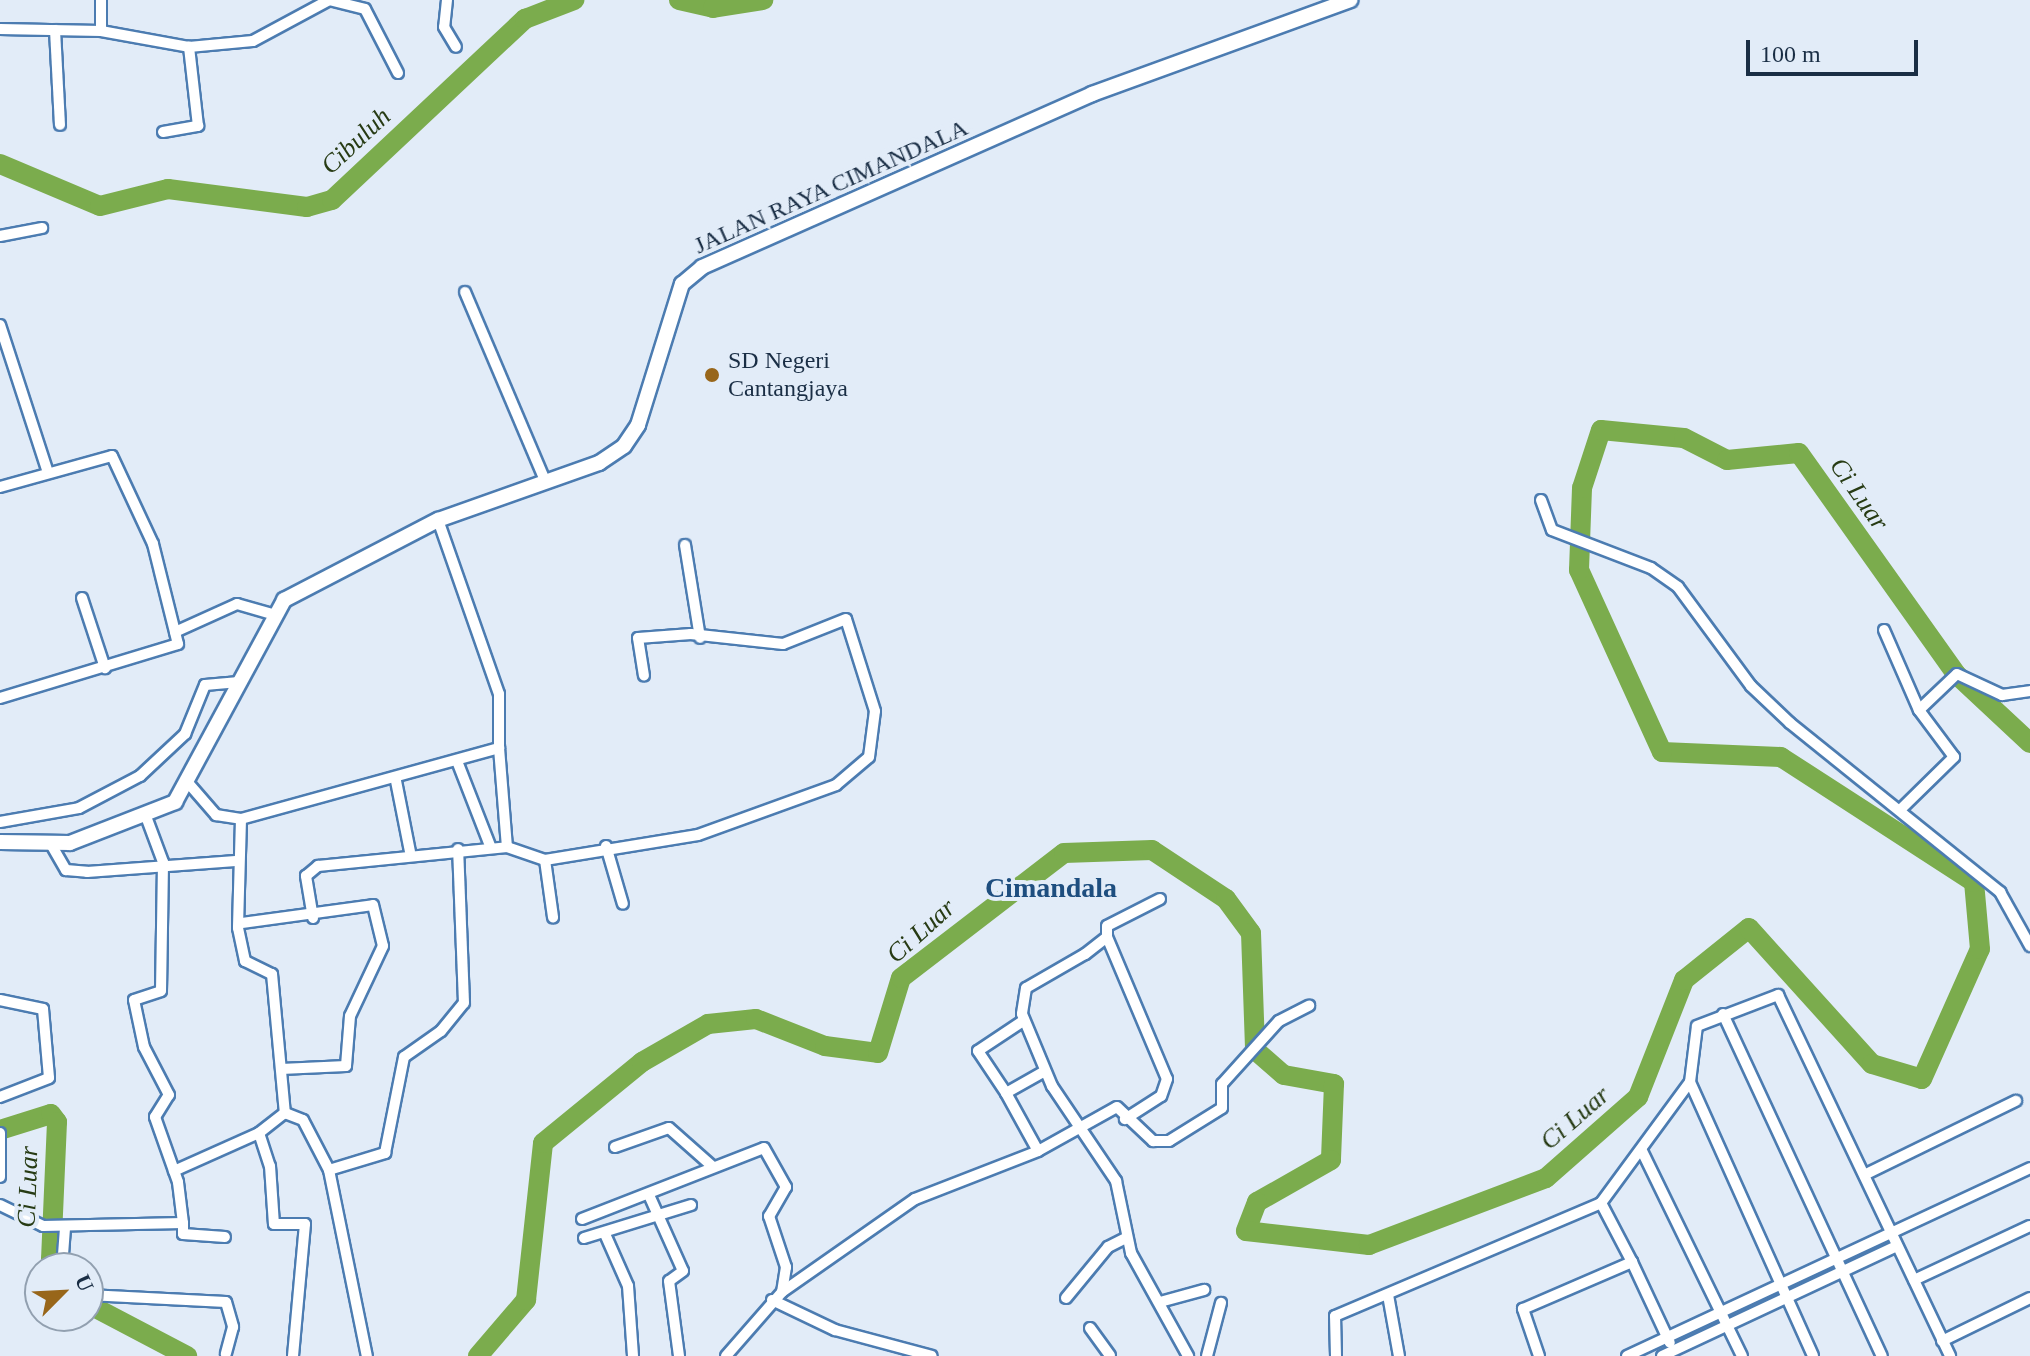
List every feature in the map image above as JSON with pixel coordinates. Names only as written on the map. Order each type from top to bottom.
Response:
[{"type":"street","points":[[101,0],[101,31]]},
{"type":"street","points":[[0,29],[101,31],[189,47],[253,41],[329,0],[365,9],[398,73]]},
{"type":"street","points":[[447,0],[444,27],[456,47]]},
{"type":"street","name":"JALAN RAYA CIMANDALA","points":[[0,842],[52,846],[147,819],[190,785],[271,614],[306,586],[438,520],[599,463],[632,437],[682,284],[702,267],[1092,94],[1350,0]]},
{"type":"street","points":[[55,30],[60,125]]},
{"type":"street","points":[[163,132],[198,126],[189,47]]},
{"type":"street","points":[[0,236],[42,228]]},
{"type":"street","points":[[465,292],[546,483]]},
{"type":"street","points":[[0,325],[47,470]]},
{"type":"street","points":[[0,487],[102,455],[119,463],[153,544],[175,632],[174,647],[0,698]]},
{"type":"street","points":[[1541,500],[1547,525],[1562,536],[1586,540],[1670,580],[1751,686],[1859,783],[1902,808],[2000,892],[2030,946]]},
{"type":"street","points":[[438,520],[499,694],[499,748],[507,847]]},
{"type":"street","points":[[685,545],[700,638]]},
{"type":"street","points":[[82,598],[105,668]]},
{"type":"street","points":[[175,632],[237,604],[271,614]]},
{"type":"street","points":[[313,918],[310,869],[410,852],[507,847],[545,860],[606,846],[711,831],[850,778],[869,757],[875,711],[846,619],[783,644],[700,638],[635,640],[644,676]]},
{"type":"street","points":[[1884,630],[1922,707],[1955,755],[1902,808]]},
{"type":"street","points":[[1922,707],[1957,674],[2002,695],[2030,691]]},
{"type":"street","points":[[0,822],[79,808],[140,776],[185,734],[205,685],[239,682]]},
{"type":"street","points":[[190,785],[216,815],[241,819],[396,781],[499,748]]},
{"type":"street","points":[[457,761],[491,848]]},
{"type":"street","points":[[396,781],[410,852]]},
{"type":"street","points":[[147,819],[163,862],[161,991],[134,1000],[144,1047],[169,1095],[155,1117],[174,1171],[183,1234],[225,1237]]},
{"type":"street","points":[[241,819],[236,861],[245,961],[272,974],[285,1113]]},
{"type":"street","points":[[52,846],[66,870],[163,862],[236,861]]},
{"type":"street","points":[[606,846],[623,904]]},
{"type":"street","points":[[329,1170],[385,1153],[404,1057],[464,1003],[458,849]]},
{"type":"street","points":[[545,860],[553,917]]},
{"type":"street","points":[[1125,1119],[1161,1096],[1167,1079],[1107,937],[1107,926],[1160,899]]},
{"type":"street","points":[[242,923],[313,918],[369,901],[383,946],[350,1016],[346,1066],[281,1069]]},
{"type":"street","points":[[1107,937],[1026,988],[1023,1021],[1045,1071],[1077,1128],[1116,1181],[1126,1238],[1188,1356]]},
{"type":"street","points":[[1336,1356],[1335,1316],[1601,1203],[1690,1082],[1695,1029],[1723,1014],[1784,997],[1950,1356]]},
{"type":"street","points":[[0,1000],[41,1006],[49,1078],[0,1097]]},
{"type":"street","points":[[726,1356],[772,1300],[903,1206],[1038,1151],[1117,1107],[1125,1119],[1163,1144],[1222,1108],[1222,1084],[1282,1018],[1309,1006]]},
{"type":"street","points":[[1723,1014],[1846,1272],[1882,1356]]},
{"type":"street","points":[[1023,1021],[978,1049],[1038,1151]]},
{"type":"street","points":[[1006,1093],[1045,1071]]},
{"type":"street","points":[[1690,1082],[1813,1356]]},
{"type":"street","points":[[1866,1174],[2016,1101]]},
{"type":"street","points":[[174,1171],[259,1133],[285,1113]]},
{"type":"street","points":[[285,1113],[303,1120],[329,1170],[367,1356]]},
{"type":"street","points":[[615,1147],[669,1128],[712,1166]]},
{"type":"street","points":[[0,1133],[5,1147],[0,1177]]},
{"type":"street","points":[[259,1133],[274,1224],[305,1224],[293,1356]]},
{"type":"street","points":[[582,1219],[649,1195],[744,1150],[767,1151],[786,1192],[769,1216],[786,1267],[782,1292]]},
{"type":"street","points":[[1642,1151],[1742,1356]]},
{"type":"street","points":[[1627,1356],[2030,1168]]},
{"type":"street","points":[[649,1195],[683,1271],[669,1281],[679,1356]]},
{"type":"street","points":[[1601,1203],[1675,1353]]},
{"type":"street","points":[[0,1205],[54,1227],[183,1223]]},
{"type":"street","points":[[584,1238],[660,1218],[691,1205]]},
{"type":"street","points":[[1914,1280],[2030,1226]]},
{"type":"street","points":[[54,1227],[59,1252]]},
{"type":"street","points":[[605,1234],[628,1286],[633,1356]]},
{"type":"street","points":[[1066,1298],[1108,1247],[1126,1238]]},
{"type":"street","points":[[1662,1356],[1675,1353],[1897,1246]]},
{"type":"street","points":[[1539,1356],[1523,1309],[1632,1262]]},
{"type":"street","points":[[1160,1302],[1204,1290]]},
{"type":"street","points":[[1388,1295],[1399,1356]]},
{"type":"street","points":[[104,1296],[226,1302],[233,1327],[226,1354]]},
{"type":"street","points":[[1942,1341],[2030,1298]]},
{"type":"street","points":[[772,1300],[835,1330],[932,1356]]},
{"type":"street","points":[[1207,1356],[1221,1303]]},
{"type":"street","points":[[1090,1328],[1110,1356]]},
{"type":"waterway","name":"Cibuluh","points":[[0,164],[100,206],[168,189],[307,207],[332,200],[525,19],[574,0]]},
{"type":"waterway","name":"Cibuluh","points":[[679,0],[713,8],[763,0]]},
{"type":"waterway","name":"Ci Luar","points":[[478,1356],[526,1300],[543,1143],[642,1062],[708,1024],[756,1019],[825,1046],[878,1053],[901,978],[1064,853],[1152,850],[1226,899],[1251,933],[1255,1050],[1284,1075],[1334,1084],[1331,1160],[1257,1202],[1246,1231],[1369,1245],[1546,1178],[1638,1097],[1684,980],[1749,928],[1872,1064],[1922,1079],[1980,949],[1974,882],[1781,757],[1662,752],[1579,570],[1582,488],[1601,430],[1684,438],[1727,460],[1799,453],[1956,674],[2030,743]]},
{"type":"waterway","name":"Ci Luar","points":[[0,1130],[51,1114],[57,1122],[51,1252]]},
{"type":"waterway","name":"Ci Luar","points":[[104,1312],[187,1356]]},
{"type":"place","name":"SD Negeri Cantangjaya","points":[[712,375]]},
{"type":"district","name":"Cimandala","points":[[1051,888]]}]
